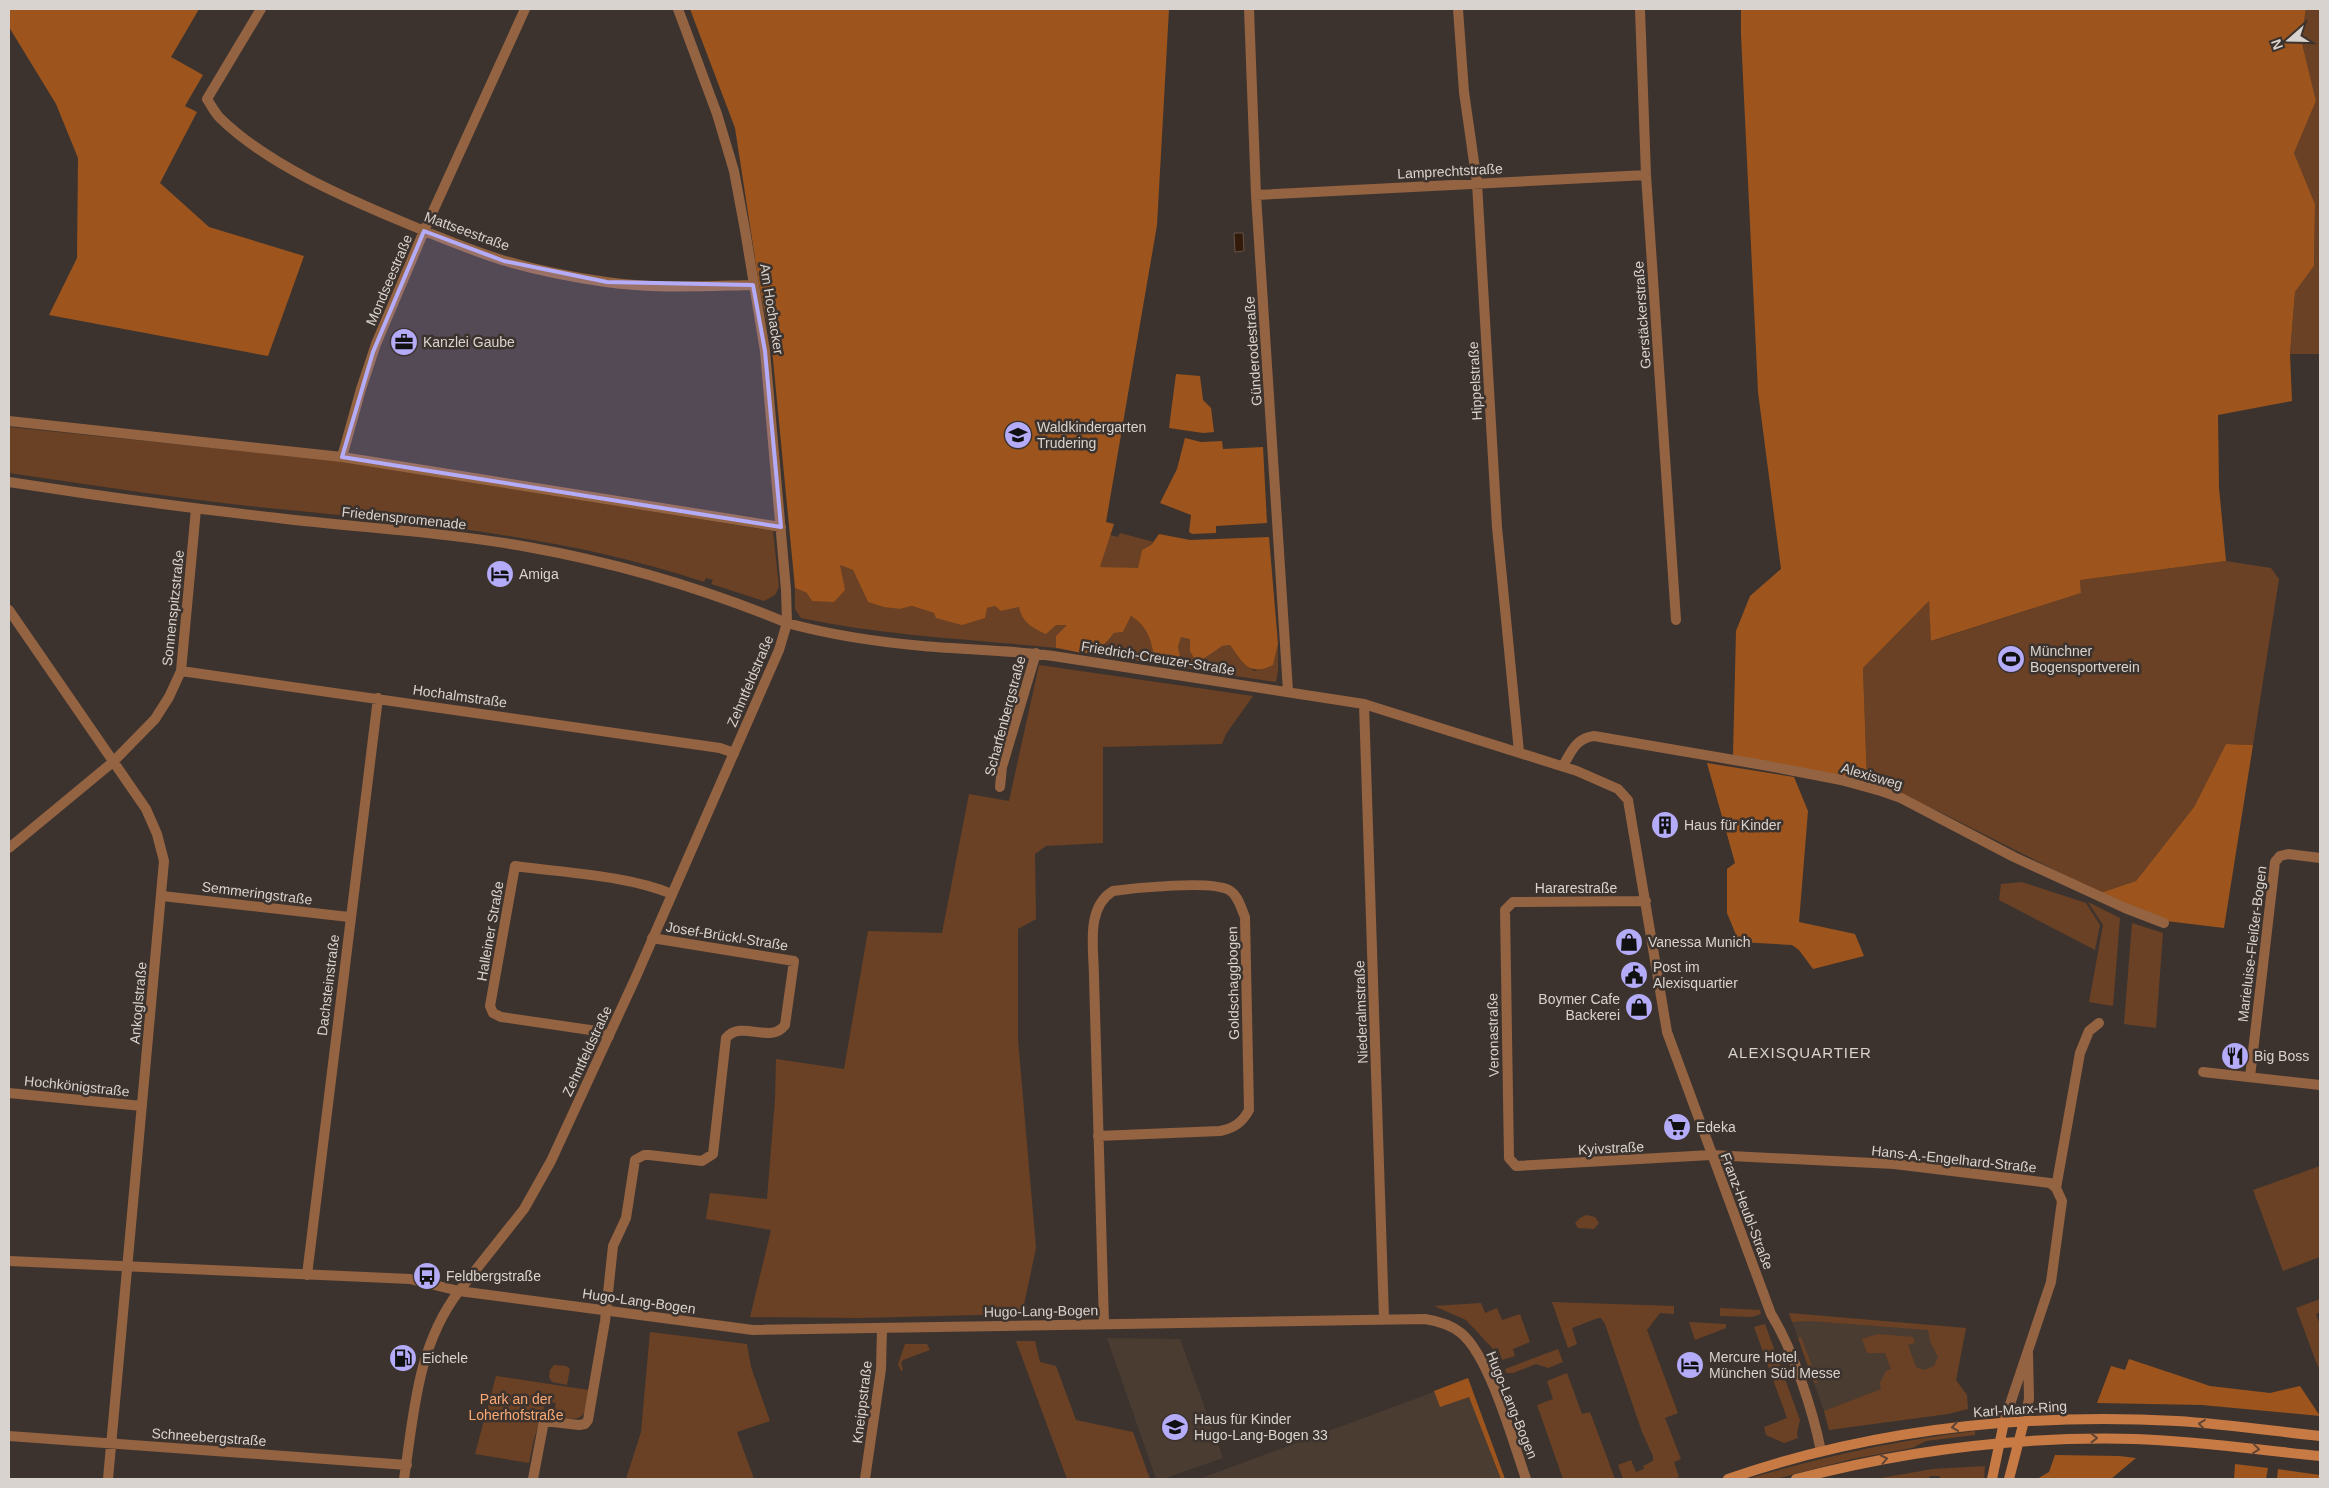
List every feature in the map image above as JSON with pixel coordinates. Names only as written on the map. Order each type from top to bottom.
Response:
[{"type":"main road","name":"Karl-Marx-Ring","points":[[1728,1479],[1821,1451],[1908,1434],[2004,1422],[2115,1419],[2179,1421],[2320,1436]]},
{"type":"main road","points":[[2009,1479],[2024,1421]]},
{"type":"main road","points":[[1992,1479],[2004,1422]]},
{"type":"main road","points":[[1796,1479],[1898,1456],[2019,1441],[2137,1439],[2320,1456]]},
{"type":"street","name":"Mattseestraße","points":[[261,9],[207,99],[219,117],[263,151],[355,202],[424,231],[504,260],[607,282],[662,286],[753,285]]},
{"type":"street","name":"Mondseestraße","points":[[342,457],[360,389],[373,352],[424,231],[525,9]]},
{"type":"street","name":"Am Hochacker","points":[[678,9],[700,64],[734,171],[765,351],[788,623]]},
{"type":"street","name":"Günderodestraße","points":[[1249,9],[1256,195],[1288,691]]},
{"type":"street","name":"Hippelstraße","points":[[1458,9],[1464,92],[1477,183],[1497,527],[1519,752]]},
{"type":"street","name":"Gerstäckerstraße","points":[[1640,9],[1646,175],[1676,620]]},
{"type":"street","name":"Lamprechtstraße","points":[[1256,195],[1646,175]]},
{"type":"street","points":[[9,421],[342,457],[781,526]]},
{"type":"street","name":"Friedenspromenade","points":[[9,482],[196,508],[383,528],[526,546],[662,577],[706,591],[788,623]]},
{"type":"street","name":"Sonnenspitzstraße","points":[[9,848],[113,762],[155,719],[169,697],[181,671],[196,508]]},
{"type":"street","name":"Ankoglstraße","points":[[9,610],[154,823],[164,861],[108,1479]]},
{"type":"street","name":"Friedrich-Creuzer-Straße","points":[[788,623],[816,631],[923,646],[1036,653],[1364,704],[1519,752]]},
{"type":"street","name":"Zehntfeldstraße","points":[[404,1479],[416,1396],[426,1354],[444,1311],[503,1238],[531,1198],[609,1036],[779,650],[788,623]]},
{"type":"street","name":"Scharfenbergstraße","points":[[1000,787],[1002,766],[1036,653]]},
{"type":"street","name":"Hochalmstraße","points":[[181,671],[720,748],[734,753]]},
{"type":"street","name":"Dachsteinstraße","points":[[307,1275],[349,917],[378,698]]},
{"type":"street","name":"Niederalmstraße","points":[[1364,704],[1384,1318]]},
{"type":"street","name":"Alexisweg","points":[[1563,766],[1576,744],[1586,737],[1594,736],[1841,780],[1902,798],[2014,857],[2125,908],[2164,923]]},
{"type":"street","name":"Franz-Heubl-Straße","points":[[1519,752],[1599,779],[1624,793],[1628,800],[1667,1032],[1771,1314],[1783,1334],[1816,1429],[1821,1451]]},
{"type":"street","name":"Marieluise-Fleißer-Bogen","points":[[2250,1077],[2275,862],[2280,856],[2288,854],[2320,858]]},
{"type":"street","name":"Halleiner Straße","points":[[609,1036],[597,1031],[501,1017],[493,1014],[490,1006],[515,866],[620,880],[660,889],[672,894]]},
{"type":"street","name":"Goldschaggbogen","points":[[1098,1136],[1220,1131],[1229,1129],[1243,1121],[1249,1110],[1245,916],[1237,898],[1230,890],[1216,886],[1113,891],[1105,896],[1098,906],[1094,919],[1093,954],[1098,1136],[1104,1324]]},
{"type":"street","name":"Semmeringstraße","points":[[162,896],[349,917]]},
{"type":"street","name":"Hararestraße","points":[[1508,905],[1513,902],[1646,901]]},
{"type":"street","name":"Veronastraße","points":[[1508,905],[1505,910],[1506,984],[1509,1158],[1512,1164]]},
{"type":"street","name":"Josef-Brückl-Straße","points":[[606,1310],[613,1246],[626,1218],[635,1160],[644,1155],[649,1155],[702,1161],[713,1154],[726,1038],[738,1029],[770,1033],[782,1030],[785,1025],[792,978],[794,960],[652,938]]},
{"type":"street","points":[[2004,1422],[2051,1282],[2062,1201],[2056,1188],[2080,1053],[2089,1031],[2099,1023]]},
{"type":"street","points":[[2203,1072],[2320,1085]]},
{"type":"street","name":"Hochkönigstraße","points":[[9,1093],[142,1106]]},
{"type":"street","name":"Kyivstraße","points":[[1512,1164],[1526,1166],[1711,1155]]},
{"type":"street","name":"Hans-A.-Engelhard-Straße","points":[[1711,1155],[1894,1164],[2050,1183],[2056,1188]]},
{"type":"street","points":[[9,1261],[410,1279],[459,1292]]},
{"type":"street","name":"Hugo-Lang-Bogen","points":[[459,1292],[753,1330],[1384,1318],[1414,1318],[1437,1321],[1453,1328],[1469,1341],[1485,1367],[1526,1479]]},
{"type":"street","points":[[533,1479],[544,1421],[579,1425],[585,1424],[588,1420],[606,1310]]},
{"type":"street","name":"Kneippstraße","points":[[865,1479],[881,1369],[882,1328]]},
{"type":"street","points":[[2024,1421],[2029,1399],[2028,1350]]},
{"type":"street","name":"Schneebergstraße","points":[[9,1436],[406,1465]]},
{"type":"highlighted area","points":[[424,231],[504,261],[607,282],[753,285],[765,351],[781,527],[342,457],[373,352]]},
{"type":"shaded area","points":[[9,9],[199,9],[171,57],[203,75],[185,106],[197,112],[160,183],[209,227],[304,256],[268,356],[49,315],[77,258],[78,158],[56,104],[9,27]]},
{"type":"shaded area","points":[[690,9],[1169,9],[1157,225],[1106,522],[1114,524],[1100,567],[1138,568],[1142,550],[1152,544],[1159,534],[1190,540],[1269,537],[1278,644],[1273,665],[1252,669],[1243,662],[1230,645],[1222,646],[1197,663],[1190,651],[1190,639],[1181,637],[1178,647],[1181,659],[1172,662],[1154,657],[1152,645],[1144,628],[1131,616],[1123,632],[1114,633],[1107,642],[1095,651],[1082,653],[1056,648],[1056,636],[1067,625],[1056,625],[1046,634],[1025,621],[1019,607],[1001,611],[995,606],[987,608],[985,618],[962,625],[936,618],[934,613],[912,606],[900,609],[884,607],[868,602],[853,570],[840,565],[845,590],[834,602],[812,601],[807,593],[795,588],[772,349],[759,284],[735,128]]},
{"type":"shaded area","points":[[1741,9],[2306,9],[2301,39],[2316,101],[2294,153],[2315,204],[2314,266],[2295,292],[2290,354],[2292,401],[2218,415],[2219,488],[2226,561],[2080,580],[2081,593],[1931,641],[1929,601],[1863,668],[1867,781],[1733,755],[1736,631],[1750,596],[1781,569],[1758,392]]},
{"type":"shaded area","points":[[1234,233],[1243,233],[1244,251],[1235,252]]},
{"type":"shaded area","points":[[1176,374],[1200,376],[1203,400],[1211,408],[1214,432],[1203,433],[1169,428]]},
{"type":"shaded area","points":[[1185,438],[1201,442],[1222,441],[1223,449],[1263,447],[1267,523],[1216,526],[1216,533],[1192,534],[1189,532],[1191,515],[1160,503],[1177,469]]},
{"type":"shaded area","points":[[2226,744],[2253,745],[2224,928],[2166,921],[2100,893],[2136,881],[2194,807]]},
{"type":"shaded area","points":[[1707,763],[1794,777],[1808,811],[1799,922],[1855,934],[1864,956],[1813,969],[1799,950],[1792,945],[1739,942],[1727,913],[1727,869],[1735,863]]},
{"type":"shaded area","points":[[1789,1313],[1966,1328],[1956,1380],[1898,1383],[1824,1411]]},
{"type":"shaded area","name":"Haus für Kinder Hugo-Lang-Bogen 33","points":[[1107,1338],[1180,1339],[1223,1458],[1163,1479],[1156,1479]]},
{"type":"shaded area","points":[[2129,1359],[2210,1386],[2270,1393],[2300,1386],[2320,1416],[2202,1405],[2097,1403],[2111,1366],[2125,1370]]},
{"type":"shaded area","points":[[1468,1378],[1505,1479],[1199,1479],[1423,1396]]},
{"type":"shaded area","points":[[1468,1378],[1505,1479],[1501,1479],[1469,1397],[1440,1407],[1434,1391]]},
{"type":"shaded area","points":[[2055,1455],[2136,1458],[2111,1479],[2037,1479],[2049,1472]]},
{"type":"shaded area","points":[[2235,1464],[2268,1468],[2266,1479],[2234,1479]]},
{"type":"shaded area","points":[[2278,1469],[2320,1475],[2320,1479],[2277,1479]]},
{"type":"green space","points":[[2306,9],[2320,9],[2320,354],[2290,354],[2295,292],[2314,266],[2315,204],[2294,153],[2316,101],[2301,39]]},
{"type":"green space","points":[[9,427],[343,461],[773,531],[779,587],[775,595],[764,601],[711,584],[713,580],[706,578],[704,582],[595,552],[539,541],[372,518],[196,500],[9,473]]},
{"type":"green space","points":[[1120,533],[1154,542],[1142,550],[1138,569],[1100,567],[1110,535],[1118,537]]},
{"type":"green space","points":[[2226,561],[2271,568],[2279,579],[2253,745],[2226,744],[2194,807],[2136,881],[2100,893],[1940,812],[1867,781],[1863,668],[1929,601],[1932,641],[2081,593],[2080,580]]},
{"type":"green space","points":[[840,565],[853,570],[868,602],[900,609],[912,606],[934,613],[995,606],[1001,611],[1019,607],[1056,625],[1068,625],[1056,636],[1056,648],[896,633],[801,618],[795,609],[795,588],[807,593]]},
{"type":"green space","points":[[1131,616],[1142,626],[1153,647],[1181,659],[1178,647],[1181,637],[1190,638],[1190,651],[1230,645],[1240,659],[1254,671],[1273,665],[1278,644],[1276,682],[1092,654],[1103,648],[1114,633],[1123,632]]},
{"type":"green space","points":[[1039,665],[1253,696],[1226,734],[1222,744],[1103,747],[1103,843],[1046,846],[1035,854],[1036,919],[1018,929],[1018,1040],[1036,1248],[1022,1314],[860,1318],[750,1317],[771,1230],[706,1219],[710,1193],[767,1199],[775,1099],[776,1059],[844,1069],[868,931],[942,933],[969,794],[1009,801]]},
{"type":"green space","points":[[2022,882],[2086,903],[2100,925],[2095,950],[1999,900],[2001,884]]},
{"type":"green space","points":[[2088,902],[2120,918],[2113,1006],[2089,1002],[2103,925]]},
{"type":"green space","points":[[2132,923],[2163,933],[2156,1028],[2124,1024]]},
{"type":"green space","points":[[2320,1166],[2320,1257],[2283,1271],[2253,1190]]},
{"type":"green space","points":[[1586,1215],[1595,1217],[1599,1223],[1594,1229],[1578,1228],[1575,1223]]},
{"type":"green space","points":[[2320,1299],[2320,1312],[2316,1314],[2320,1325],[2320,1366],[2318,1367],[2296,1308]]},
{"type":"green space","points":[[1552,1302],[1674,1306],[1674,1314],[1660,1313],[1647,1330],[1678,1413],[1665,1418],[1681,1459],[1674,1462],[1679,1477],[1673,1479],[1623,1479],[1618,1465],[1631,1460],[1636,1472],[1644,1469],[1643,1466],[1653,1461],[1653,1456],[1642,1432],[1605,1324],[1601,1318],[1598,1318],[1572,1328],[1577,1344],[1568,1348]]},
{"type":"green space","points":[[1481,1303],[1485,1313],[1497,1308],[1502,1320],[1520,1314],[1530,1342],[1513,1349],[1515,1356],[1502,1360],[1498,1348],[1493,1349],[1466,1320],[1434,1306]]},
{"type":"green space","points":[[1720,1308],[1760,1310],[1761,1314],[1752,1317],[1720,1316]]},
{"type":"green space","points":[[1789,1313],[1966,1328],[1956,1380],[1967,1395],[1968,1409],[1948,1414],[1829,1430],[1824,1411],[1881,1389],[1880,1383],[1886,1371],[1891,1369],[1885,1353],[1867,1353],[1862,1339],[1878,1334],[1913,1337],[1915,1343],[1908,1345],[1916,1367],[1924,1370],[1934,1366],[1938,1357],[1930,1341],[1928,1330],[1809,1321],[1792,1322]]},
{"type":"green space","points":[[1689,1322],[1726,1324],[1726,1328],[1695,1340]]},
{"type":"green space","points":[[1765,1324],[1800,1420],[1797,1433],[1798,1438],[1784,1443],[1766,1435],[1764,1427],[1787,1418],[1754,1327]]},
{"type":"green space","points":[[650,1332],[747,1344],[751,1367],[770,1421],[737,1432],[754,1479],[626,1479],[641,1432]]},
{"type":"green space","points":[[1801,1337],[1818,1382],[1814,1383],[1798,1338]]},
{"type":"green space","points":[[1016,1341],[1035,1341],[1040,1362],[1056,1366],[1076,1420],[1133,1432],[1150,1479],[1067,1479]]},
{"type":"green space","points":[[905,1344],[927,1344],[930,1350],[903,1360],[901,1363],[903,1370],[901,1371],[898,1364]]},
{"type":"green space","points":[[1558,1349],[1563,1362],[1548,1368],[1536,1364],[1513,1373],[1506,1373],[1505,1369]]},
{"type":"green space","points":[[554,1365],[566,1366],[570,1369],[567,1385],[552,1382],[549,1377],[550,1370]]},
{"type":"green space","points":[[1567,1373],[1582,1414],[1590,1412],[1615,1479],[1563,1479],[1537,1405],[1553,1399],[1547,1381]]},
{"type":"green space","name":"Park an der Loherhofstraße","points":[[496,1376],[589,1390],[586,1408],[584,1413],[577,1418],[553,1418],[556,1403],[546,1401],[534,1439],[529,1463],[475,1454]]},
{"type":"green space","points":[[1975,1431],[1975,1435],[1926,1441],[1912,1448],[1852,1459],[1776,1479],[1747,1479],[1803,1463],[1860,1450],[1917,1439]]},
{"type":"green space","points":[[1985,1466],[1984,1479],[1941,1479],[1939,1476],[1930,1476],[1928,1479],[1875,1479],[1933,1469]]},
{"type":"place","name":"Kanzlei Gaube","points":[[404,342]]},
{"type":"place","name":"Waldkindergarten Trudering","points":[[1018,435]]},
{"type":"place","name":"Amiga","points":[[500,574]]},
{"type":"place","name":"Münchner Bogensportverein","points":[[2011,659]]},
{"type":"place","name":"Haus für Kinder","points":[[1665,825]]},
{"type":"place","name":"Vanessa Munich","points":[[1629,942]]},
{"type":"place","name":"Post im Alexisquartier","points":[[1634,975]]},
{"type":"place","name":"Boymer Cafe Backerei","points":[[1639,1007]]},
{"type":"place","name":"Big Boss","points":[[2235,1056]]},
{"type":"place","name":"Edeka","points":[[1677,1127]]},
{"type":"place","name":"Feldbergstraße","points":[[427,1276]]},
{"type":"place","name":"Eichele","points":[[403,1358]]},
{"type":"place","name":"Mercure Hotel München Süd Messe","points":[[1690,1365]]},
{"type":"place","name":"Haus für Kinder Hugo-Lang-Bogen 33","points":[[1175,1427]]},
{"type":"district","name":"ALEXISQUARTIER","points":[[1800,1053]]}]
